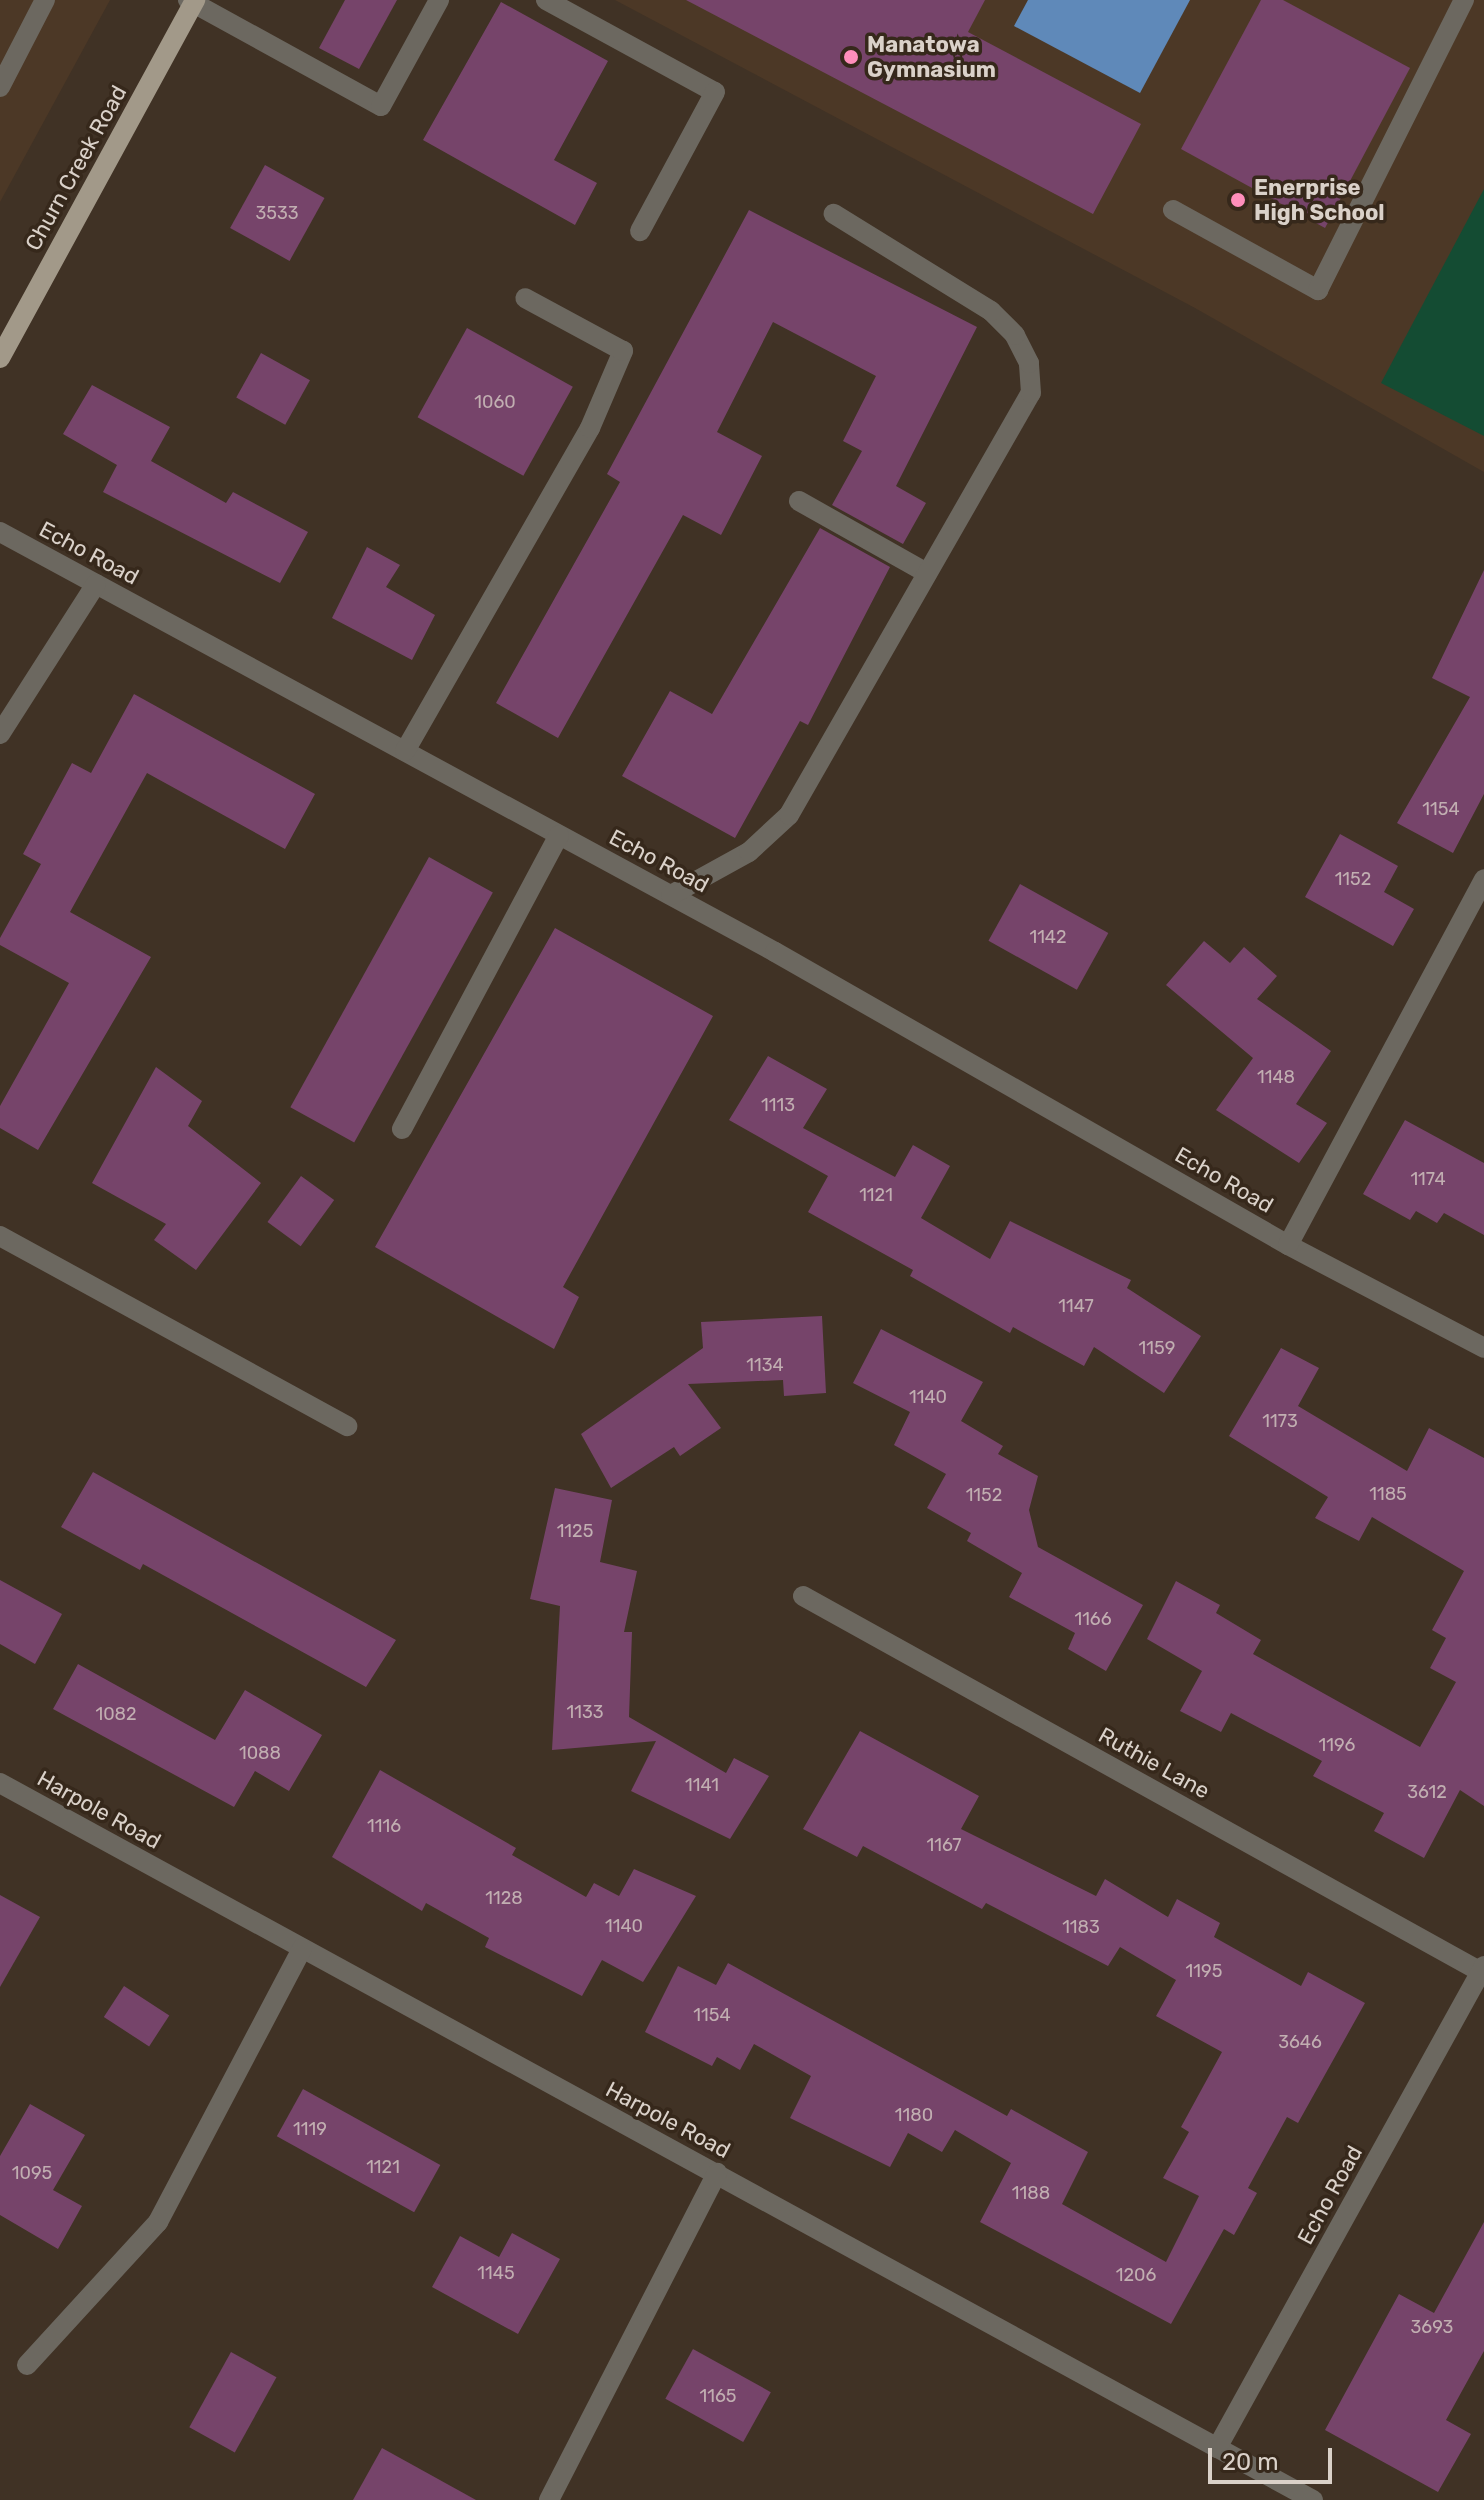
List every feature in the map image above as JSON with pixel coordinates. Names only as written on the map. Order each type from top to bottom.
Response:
[{"type":"main road","name":"Churn Creek Road","points":[[0,358],[192,1]]},
{"type":"street","points":[[0,87],[45,0]]},
{"type":"street","points":[[192,1],[381,106],[439,0]]},
{"type":"street","points":[[546,0],[715,92],[640,231]]},
{"type":"street","points":[[1173,210],[1318,290],[1464,0]]},
{"type":"street","points":[[671,895],[749,852],[789,815],[1031,393],[1029,363],[1015,335],[991,311],[834,214]]},
{"type":"street","points":[[405,751],[590,428],[623,351],[525,298]]},
{"type":"street","points":[[799,501],[927,573]]},
{"type":"street","name":"Echo Road","points":[[0,532],[671,895],[1288,1245],[1484,1348]]},
{"type":"street","points":[[0,734],[96,584]]},
{"type":"street","points":[[402,1129],[559,835]]},
{"type":"street","name":"Echo Road","points":[[1288,1245],[1484,879]]},
{"type":"street","points":[[0,1236],[347,1426]]},
{"type":"street","name":"Ruthie Lane","points":[[803,1596],[1482,1969]]},
{"type":"street","name":"Harpole Road","points":[[0,1783],[1313,2500]]},
{"type":"street","points":[[27,2365],[158,2222],[302,1949]]},
{"type":"street","name":"Echo Road","points":[[1217,2448],[1482,1969]]},
{"type":"street","points":[[549,2500],[717,2173]]},
{"type":"shaded area","points":[[0,0],[110,0],[0,202]]},
{"type":"shaded area","name":"Enerprise High School","points":[[615,0],[1484,0],[1484,472],[1195,308]]},
{"type":"green space","points":[[1484,189],[1484,436],[1381,383]]},
{"type":"water","points":[[1028,0],[1190,0],[1140,93],[1014,26]]},
{"type":"building","points":[[345,0],[397,0],[359,69],[319,48]]},
{"type":"building","points":[[686,0],[985,0],[968,32],[1141,124],[1093,214]]},
{"type":"building","points":[[1261,0],[1283,0],[1410,68],[1325,228],[1181,149]]},
{"type":"building","points":[[501,2],[608,61],[554,160],[597,183],[575,225],[423,140]]},
{"type":"building","points":[[265,165],[324,198],[290,261],[230,228]]},
{"type":"building","points":[[749,210],[977,327],[896,486],[926,503],[903,544],[832,505],[862,451],[843,441],[876,376],[773,322],[717,432],[762,456],[721,535],[683,515],[558,738],[496,703],[620,482],[607,474]]},
{"type":"building","points":[[467,328],[573,387],[523,476],[418,417]]},
{"type":"building","points":[[261,353],[310,380],[285,425],[236,398]]},
{"type":"building","points":[[92,385],[170,427],[151,461],[226,503],[233,492],[308,532],[280,583],[103,492],[117,465],[63,434]]},
{"type":"building","points":[[820,528],[890,567],[808,725],[800,721],[735,838],[622,776],[670,691],[712,714]]},
{"type":"building","points":[[367,547],[400,565],[386,587],[435,615],[412,660],[332,618]]},
{"type":"building","points":[[1484,570],[1484,794],[1453,853],[1397,823],[1470,697],[1432,678]]},
{"type":"building","points":[[134,694],[315,794],[285,849],[147,773],[70,912],[151,957],[38,1150],[0,1128],[0,1106],[69,983],[0,945],[0,938],[41,864],[23,854],[72,763],[91,773]]},
{"type":"building","points":[[1340,834],[1398,866],[1384,892],[1414,909],[1393,946],[1305,897]]},
{"type":"building","points":[[429,857],[493,892],[354,1143],[290,1107]]},
{"type":"building","points":[[1020,884],[1108,933],[1077,990],[988,941]]},
{"type":"building","points":[[555,928],[713,1016],[563,1287],[579,1297],[554,1349],[375,1247]]},
{"type":"building","points":[[1204,941],[1230,963],[1244,947],[1277,976],[1257,999],[1331,1051],[1296,1104],[1327,1123],[1299,1163],[1216,1110],[1253,1058],[1166,985]]},
{"type":"building","points":[[768,1056],[827,1089],[803,1128],[895,1177],[913,1145],[950,1166],[921,1218],[990,1259],[1010,1221],[1131,1280],[1127,1288],[1201,1336],[1164,1393],[1094,1347],[1084,1366],[1013,1327],[1010,1333],[910,1276],[913,1270],[808,1212],[828,1176],[729,1120]]},
{"type":"building","points":[[156,1067],[202,1101],[188,1126],[261,1183],[196,1270],[154,1240],[166,1224],[92,1183]]},
{"type":"building","points":[[1405,1120],[1484,1163],[1484,1235],[1444,1213],[1437,1223],[1416,1211],[1410,1220],[1363,1194]]},
{"type":"building","points":[[301,1176],[334,1200],[301,1246],[267,1222]]},
{"type":"building","points":[[822,1316],[826,1393],[784,1396],[783,1380],[688,1384],[721,1428],[680,1456],[674,1447],[611,1488],[581,1434],[703,1348],[701,1322]]},
{"type":"building","points":[[881,1329],[983,1382],[961,1421],[1003,1446],[998,1454],[1038,1476],[1029,1510],[1038,1547],[1143,1605],[1106,1671],[1068,1649],[1075,1633],[1009,1597],[1022,1573],[967,1541],[971,1533],[927,1508],[946,1474],[894,1445],[910,1412],[853,1383]]},
{"type":"building","points":[[1281,1348],[1319,1368],[1298,1406],[1407,1471],[1429,1428],[1484,1458],[1484,1806],[1460,1790],[1424,1858],[1374,1831],[1384,1813],[1313,1776],[1322,1761],[1231,1713],[1221,1732],[1180,1711],[1202,1671],[1147,1639],[1176,1581],[1220,1605],[1216,1613],[1261,1640],[1253,1654],[1420,1747],[1456,1682],[1430,1668],[1446,1638],[1432,1630],[1464,1571],[1372,1517],[1359,1541],[1315,1518],[1328,1497],[1229,1436]]},
{"type":"building","points":[[93,1472],[396,1640],[366,1687],[143,1564],[140,1570],[61,1527]]},
{"type":"building","points":[[555,1488],[612,1500],[600,1562],[637,1571],[624,1632],[632,1632],[629,1717],[726,1773],[734,1758],[769,1776],[730,1839],[631,1791],[656,1741],[552,1750],[560,1606],[530,1599]]},
{"type":"building","points":[[0,1580],[62,1614],[35,1664],[0,1644]]},
{"type":"building","points":[[78,1664],[215,1740],[245,1690],[322,1735],[289,1791],[255,1771],[234,1807],[53,1709]]},
{"type":"building","points":[[860,1731],[979,1796],[961,1829],[1096,1896],[1105,1879],[1168,1917],[1177,1899],[1220,1923],[1214,1937],[1301,1986],[1308,1972],[1365,2003],[1298,2123],[1287,2117],[1248,2188],[1257,2193],[1234,2235],[1224,2229],[1171,2324],[980,2222],[1011,2163],[955,2130],[942,2152],[908,2133],[890,2167],[790,2118],[811,2076],[754,2044],[740,2070],[717,2057],[712,2066],[645,2032],[678,1966],[716,1985],[728,1963],[1007,2116],[1011,2109],[1088,2152],[1062,2204],[1166,2262],[1199,2196],[1163,2178],[1189,2132],[1181,2127],[1222,2052],[1156,2016],[1176,1980],[1120,1947],[1108,1966],[986,1903],[982,1909],[863,1846],[857,1857],[803,1829]]},
{"type":"building","points":[[380,1770],[516,1848],[512,1855],[586,1897],[594,1883],[619,1896],[634,1869],[696,1896],[643,1982],[602,1960],[582,1996],[485,1947],[489,1938],[426,1903],[422,1911],[332,1857]]},
{"type":"building","points":[[0,1895],[40,1917],[0,1987]]},
{"type":"building","points":[[124,1986],[169,2015],[149,2046],[104,2017]]},
{"type":"building","points":[[303,2089],[440,2165],[414,2212],[277,2136]]},
{"type":"building","points":[[30,2104],[85,2135],[53,2190],[82,2206],[58,2249],[0,2215],[0,2156]]},
{"type":"building","points":[[1484,2222],[1484,2351],[1446,2420],[1471,2434],[1438,2492],[1325,2430],[1399,2294],[1434,2313]]},
{"type":"building","points":[[512,2233],[560,2259],[518,2334],[432,2287],[460,2236],[499,2257]]},
{"type":"building","points":[[693,2349],[771,2392],[743,2442],[665,2399]]},
{"type":"building","points":[[231,2352],[276,2377],[235,2452],[189,2427]]},
{"type":"building","points":[[382,2448],[476,2500],[353,2500]]},
{"type":"place","name":"Manatowa Gymnasium","points":[[851,57]]},
{"type":"place","name":"Enerprise High School","points":[[1238,200]]}]
